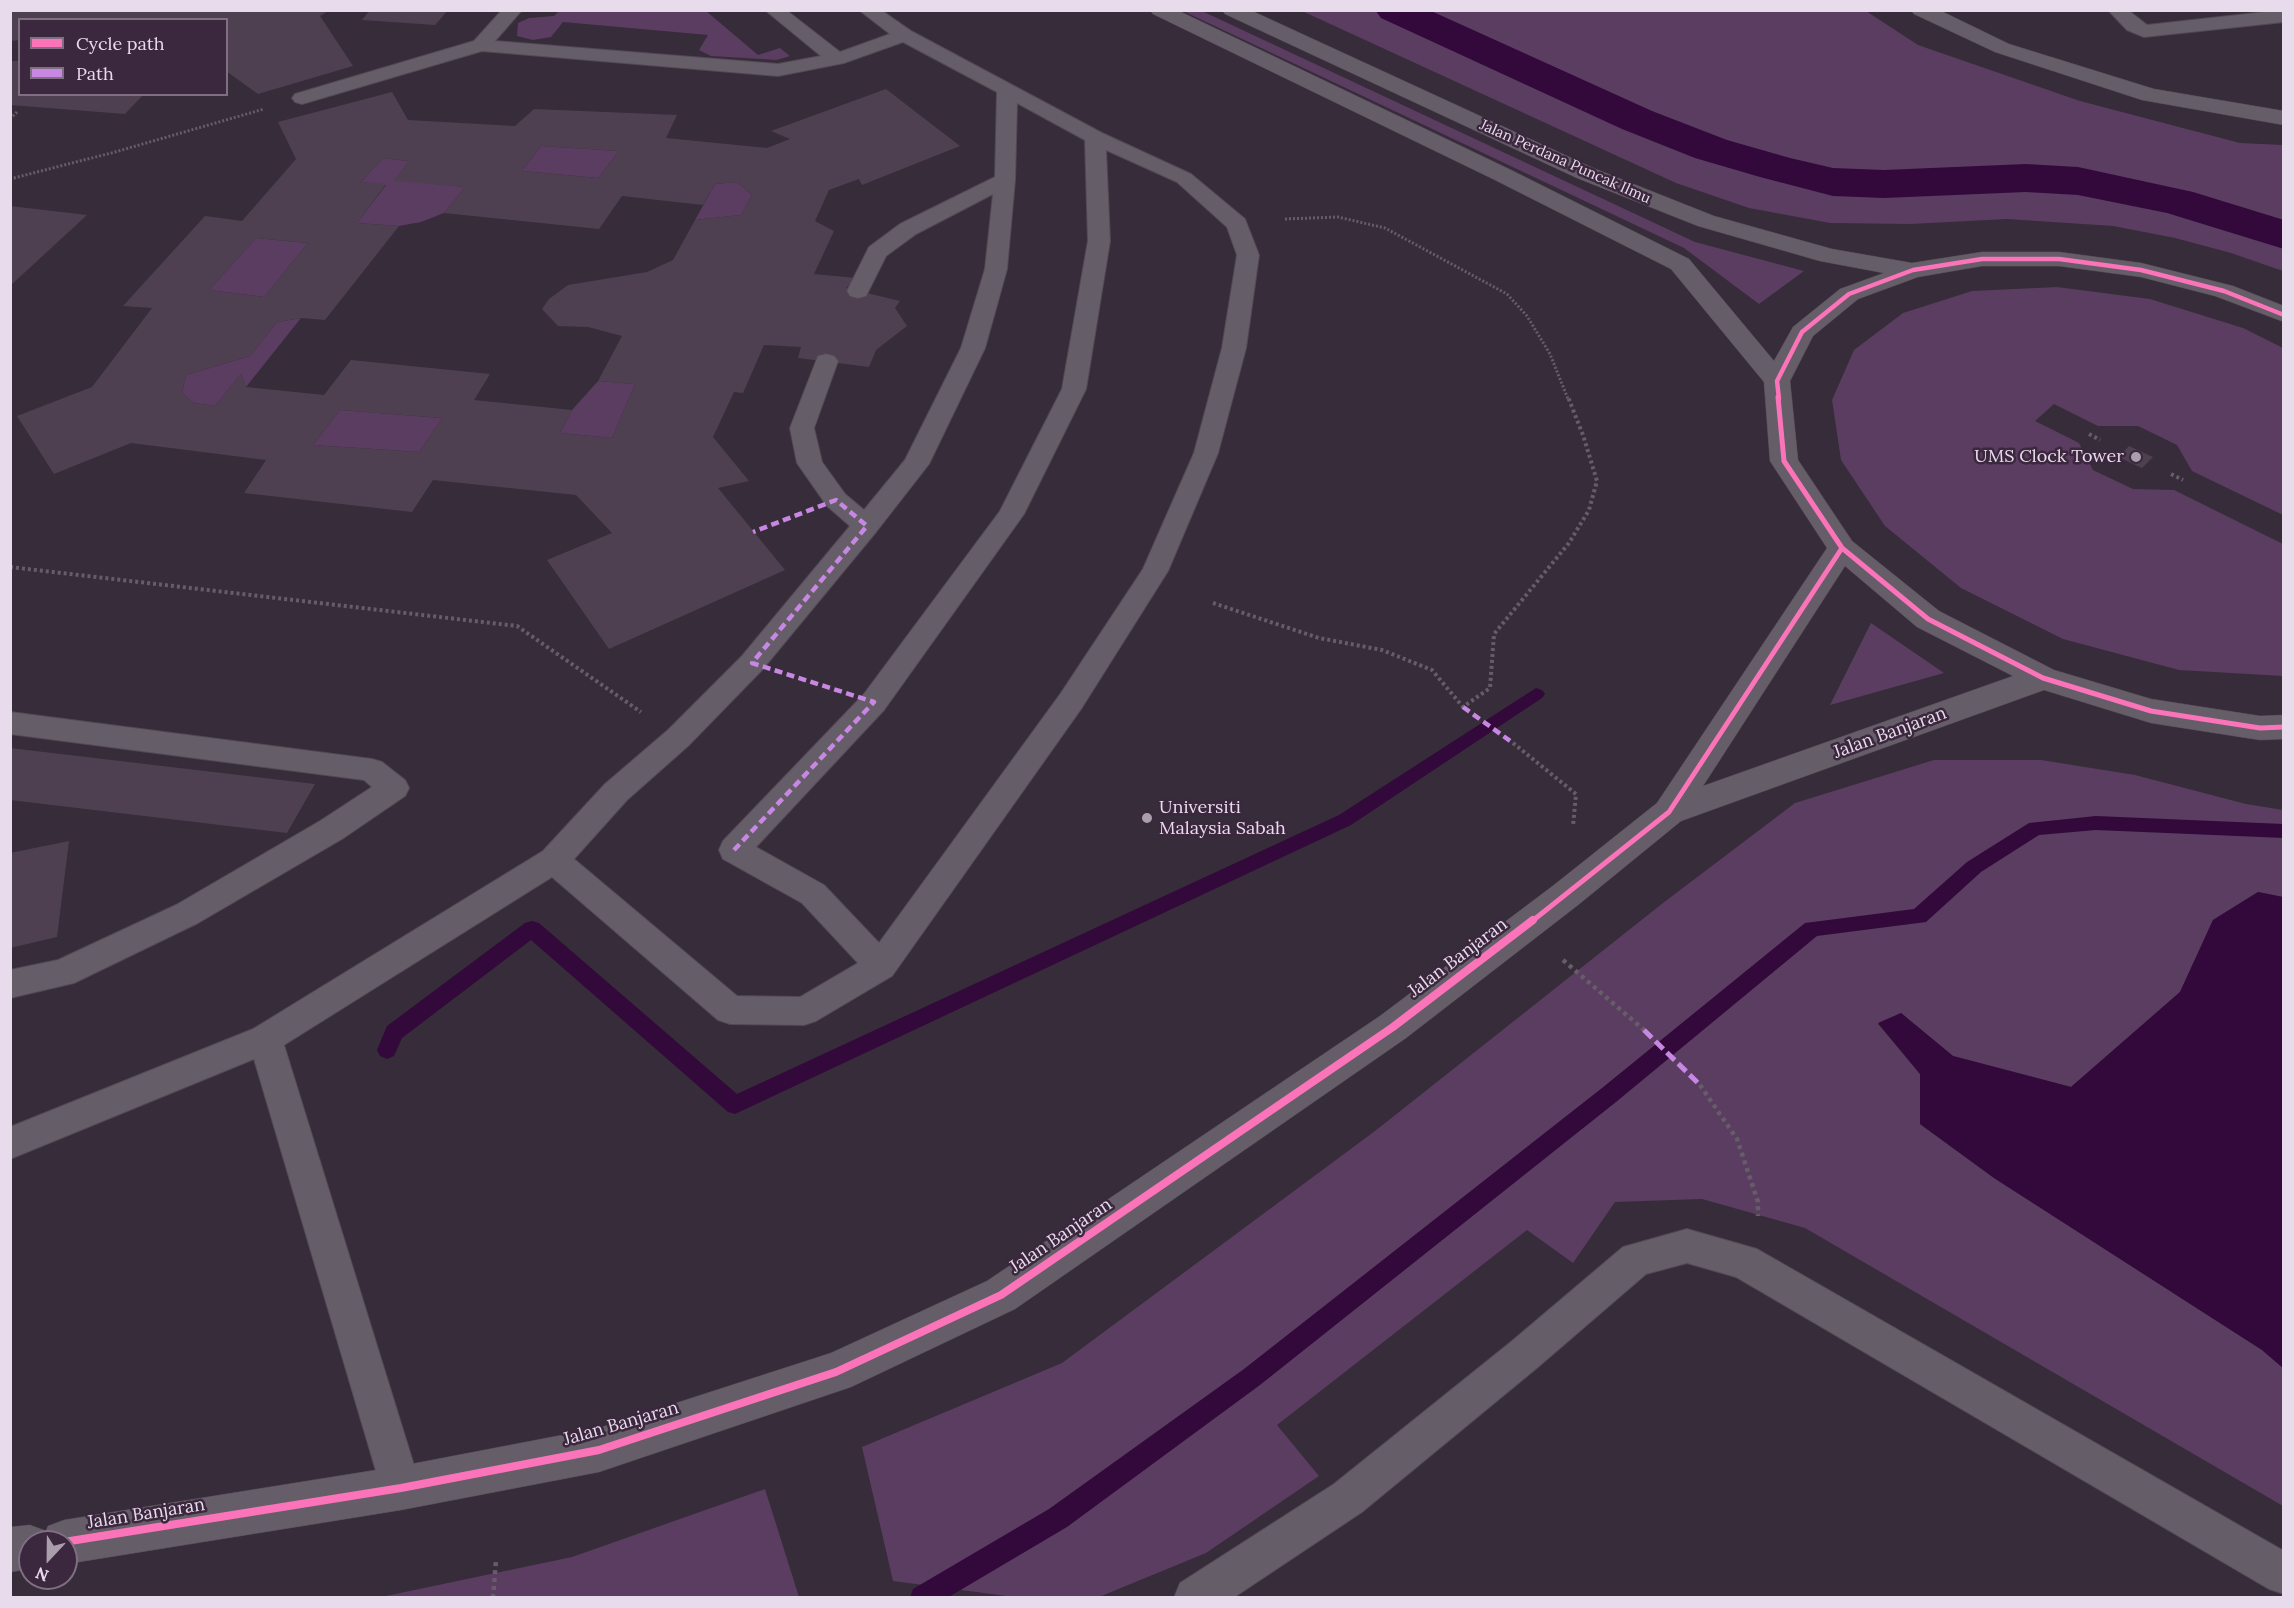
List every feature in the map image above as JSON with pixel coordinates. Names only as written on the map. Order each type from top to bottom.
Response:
[{"type":"street","name":"Jalan Perdana Puncak Ilmu","points":[[1160,10],[1503,175],[1680,264],[1777,381]]},
{"type":"street","name":"Jalan Perdana Puncak Ilmu","points":[[1232,10],[1585,174],[1706,221],[1828,256],[1913,270]]},
{"type":"street","points":[[1921,10],[2002,48],[2150,95],[2283,118]]},
{"type":"street","points":[[2283,315],[2224,291],[2140,270],[2059,259],[1982,259],[1913,270],[1849,294],[1802,332],[1777,381],[1784,461],[1842,548],[1928,619],[2043,678],[2151,711],[2260,728],[2283,727]]},
{"type":"street","name":"Jalan Banjaran","points":[[78,1540],[401,1488],[599,1450],[836,1372],[1001,1295],[1393,1027],[1566,895],[1669,812],[1842,548]]},
{"type":"street","name":"Jalan Banjaran","points":[[1669,812],[2043,678]]},
{"type":"lane","points":[[481,45],[513,10]]},
{"type":"lane","points":[[774,10],[837,59]]},
{"type":"lane","points":[[554,860],[730,1010],[804,1011],[881,966],[1071,701],[1155,571],[1206,453],[1234,348],[1248,255],[1238,224],[1184,178],[1095,137],[904,35],[868,10]]},
{"type":"lane","points":[[2117,10],[2134,26],[2144,31],[2283,16]]},
{"type":"lane","points":[[303,98],[481,45],[778,70],[837,59],[904,35]]},
{"type":"lane","points":[[10,1143],[265,1039],[554,860],[616,792],[678,738],[752,663],[916,465],[973,348],[996,269],[1005,180],[1007,90]]},
{"type":"lane","points":[[881,966],[813,894],[734,850],[874,702],[1016,503],[1074,389],[1098,241],[1095,137]]},
{"type":"lane","points":[[858,291],[877,252],[908,229],[1005,180]]},
{"type":"lane","points":[[826,361],[802,428],[810,463],[836,500],[867,526]]},
{"type":"lane","points":[[10,723],[372,770],[394,788],[331,830],[187,914],[63,973],[10,984]]},
{"type":"lane","points":[[265,1039],[401,1488]]},
{"type":"lane","points":[[1196,1598],[1348,1498],[1525,1354],[1636,1259],[1687,1246],[1744,1261],[2283,1574]]},
{"type":"path","points":[[10,179],[116,152],[303,98]]},
{"type":"path","points":[[10,119],[17,112]]},
{"type":"path","points":[[1213,603],[1319,638],[1382,650],[1432,670],[1463,707],[1490,688],[1494,634],[1569,543],[1589,510],[1597,481],[1583,435],[1550,354],[1527,316],[1507,294],[1385,228],[1338,217],[1285,219]]},
{"type":"path","points":[[2089,434],[2100,440]]},
{"type":"path","points":[[2171,474],[2183,480]]},
{"type":"path","points":[[10,567],[517,626],[678,738]]},
{"type":"path","points":[[1513,742],[1576,794]]},
{"type":"path","points":[[1559,957],[1644,1030]]},
{"type":"path","points":[[1700,1085],[1737,1139],[1758,1202],[1758,1224]]},
{"type":"path","points":[[493,1598],[496,1560]]},
{"type":"shaded area","points":[[560,10],[706,11],[758,55],[780,48],[790,56],[777,60],[711,56],[699,50],[708,35],[563,22],[551,37],[533,40],[517,36],[518,23],[529,18],[554,16]]},
{"type":"shaded area","points":[[1183,11],[1202,11],[1695,242],[1804,271],[1759,304],[1684,248]]},
{"type":"shaded area","points":[[1302,11],[1866,11],[1918,45],[2080,101],[2240,143],[2283,145],[2283,271],[2231,253],[2175,238],[2113,226],[2007,219],[1910,224],[1830,223],[1749,208],[1676,183]]},
{"type":"shaded area","points":[[541,146],[619,151],[598,178],[522,171]]},
{"type":"shaded area","points":[[383,158],[409,161],[395,180],[465,187],[444,213],[421,222],[399,226],[357,223],[386,185],[361,182]]},
{"type":"shaded area","points":[[737,182],[752,195],[741,215],[695,220],[715,184]]},
{"type":"shaded area","points":[[256,238],[308,243],[264,297],[209,290]]},
{"type":"shaded area","points":[[2057,287],[2150,299],[2243,328],[2283,348],[2283,515],[2192,471],[2177,445],[2138,426],[2098,426],[2054,404],[2035,421],[2079,443],[2093,470],[2133,489],[2174,490],[2283,544],[2283,676],[2179,670],[2063,639],[1961,588],[1885,526],[1841,460],[1832,400],[1854,350],[1903,313],[1972,291]]},
{"type":"shaded area","points":[[301,318],[246,387],[241,374],[215,406],[194,403],[182,393],[186,375],[250,356],[277,322]]},
{"type":"shaded area","points":[[598,381],[635,384],[612,438],[560,433],[572,410]]},
{"type":"shaded area","points":[[340,410],[442,418],[419,452],[313,445]]},
{"type":"shaded area","points":[[1871,623],[1944,673],[1830,705]]},
{"type":"shaded area","points":[[1934,760],[2041,760],[2135,775],[2246,804],[2283,810],[2283,897],[2258,892],[2213,920],[2180,992],[2071,1087],[1953,1056],[1901,1013],[1878,1024],[1920,1074],[1920,1124],[1994,1178],[2262,1350],[2283,1368],[2283,1506],[1805,1228],[1702,1199],[1615,1202],[1573,1263],[1527,1230],[1277,1425],[1319,1476],[1206,1553],[1099,1597],[1014,1597],[893,1581],[862,1447],[1062,1363],[1375,1131],[1663,903],[1795,803]]},
{"type":"shaded area","points":[[2258,892],[2283,897],[2283,1368],[2262,1350],[1994,1178],[1920,1124],[1920,1074],[1878,1023],[1901,1013],[1953,1056],[2071,1087],[2180,992],[2213,920]]},
{"type":"shaded area","points":[[765,1489],[799,1597],[381,1597],[572,1557]]},
{"type":"building","points":[[10,10],[330,10],[320,16],[353,66],[258,94],[228,72],[228,18],[18,18],[18,40],[10,41]]},
{"type":"building","points":[[370,10],[448,10],[435,25],[362,20]]},
{"type":"building","points":[[10,61],[18,61],[18,96],[142,96],[125,114],[10,105]]},
{"type":"building","points":[[886,89],[960,146],[862,185],[859,179],[829,190],[815,221],[834,231],[814,274],[856,278],[846,288],[900,301],[895,308],[907,326],[876,350],[869,367],[798,358],[801,347],[764,345],[743,393],[734,392],[713,437],[749,481],[718,488],[785,570],[609,649],[547,560],[612,533],[576,495],[433,480],[412,512],[244,493],[266,460],[131,443],[54,474],[17,416],[92,387],[152,308],[123,306],[205,216],[242,221],[296,159],[278,122],[392,92],[408,120],[515,126],[534,109],[677,115],[666,138],[767,148],[790,139],[771,131]],"holes":[[[541,146],[619,151],[598,178],[522,171]],[[383,158],[409,161],[394,181],[465,187],[444,213],[599,229],[622,196],[703,205],[715,184],[737,182],[752,195],[741,215],[695,220],[673,260],[647,272],[568,285],[549,299],[542,309],[558,326],[588,327],[622,336],[598,381],[635,384],[612,438],[560,433],[572,410],[474,400],[490,374],[351,360],[324,395],[246,387],[241,374],[215,406],[194,403],[182,393],[186,375],[250,356],[277,322],[301,318],[325,320],[399,226],[357,223],[386,184],[361,182]],[[256,238],[308,243],[264,297],[209,290]],[[340,410],[442,418],[419,452],[313,445]]]},
{"type":"building","points":[[10,206],[87,215],[10,286]]},
{"type":"building","name":"UMS Clock Tower","points":[[2129,446],[2153,457],[2142,468],[2118,457]]},
{"type":"building","points":[[10,748],[315,784],[287,833],[10,800]]},
{"type":"building","points":[[69,841],[57,937],[10,948],[10,853]]},
{"type":"waterway","points":[[1395,10],[1637,120],[1711,149],[1776,168],[1833,182],[1884,184],[2026,178],[2078,181],[2177,202],[2284,235]]},
{"type":"waterway","points":[[387,1050],[394,1032],[532,929],[735,1105],[1345,820],[1536,694]]},
{"type":"waterway","points":[[922,1598],[1058,1518],[1252,1377],[1609,1095],[1812,929],[1919,916],[1974,867],[2035,828],[2096,823],[2284,831]]},
{"type":"marked path","points":[[734,850],[874,702],[752,663],[867,526],[836,500],[753,532]]},
{"type":"marked path","points":[[1463,707],[1513,743]]},
{"type":"marked path","points":[[1644,1030],[1700,1085]]},
{"type":"cycle path","points":[[2284,315],[2224,291],[2141,270],[2059,259],[1982,259],[1913,270],[1849,294],[1802,332],[1777,381],[1784,461],[1842,548],[1928,619],[2043,678],[2151,711],[2260,728],[2284,727]]},
{"type":"cycle path","points":[[78,1540],[401,1488],[599,1450],[836,1372],[1001,1295],[1393,1027],[1566,895],[1669,812],[1842,548]]},
{"type":"place","name":"UMS Clock Tower","points":[[2136,457]]},
{"type":"place","name":"Universiti Malaysia Sabah","points":[[1147,818]]}]
